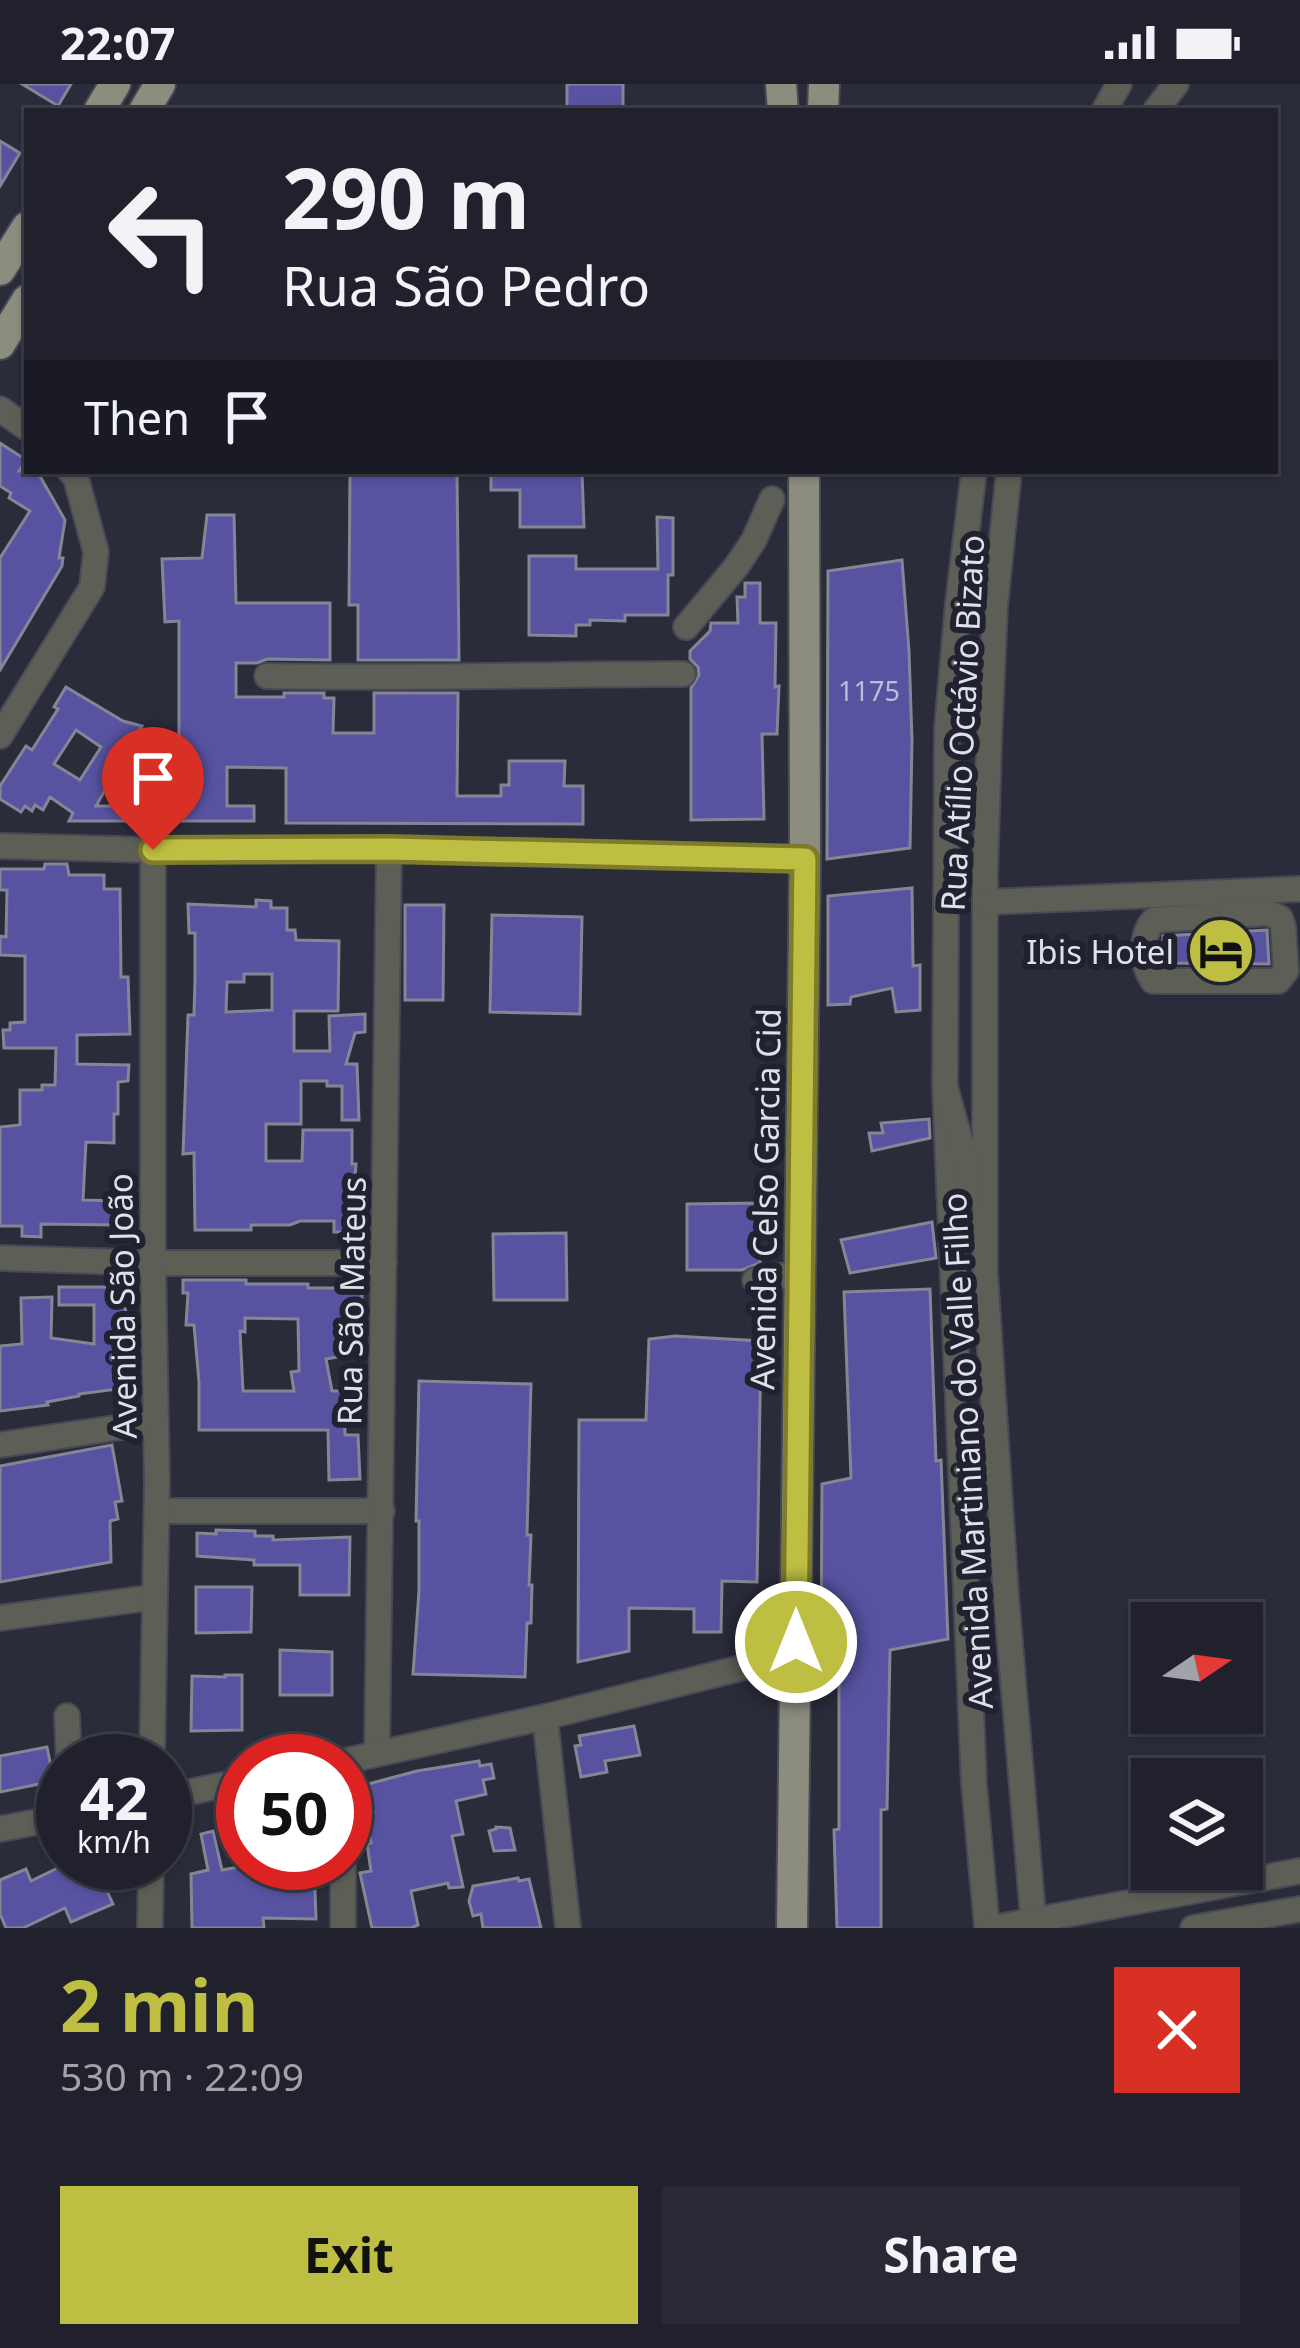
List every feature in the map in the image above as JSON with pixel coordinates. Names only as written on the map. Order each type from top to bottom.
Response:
[{"type":"main road","points":[[0,270],[24,231]]},
{"type":"main road","points":[[0,344],[24,305]]},
{"type":"main road","name":"Avenida Celso Garcia Cid","points":[[792,1928],[805,859],[804,474]]},
{"type":"street","points":[[1157,108],[1176,84]]},
{"type":"street","points":[[0,736],[92,587],[96,552],[73,474]]},
{"type":"street","points":[[974,474],[947,729],[945,1087],[974,1784],[990,1928],[1033,1924],[1300,1871]]},
{"type":"street","name":"Rua Atílio Octávio Bizato","points":[[987,979],[995,606],[1010,474]]},
{"type":"street","points":[[686,627],[745,554],[772,499]]},
{"type":"street","points":[[267,676],[683,674]]},
{"type":"street","points":[[0,846],[805,859]]},
{"type":"street","name":"Rua São Mateus","points":[[377,1753],[389,849]]},
{"type":"street","name":"Avenida São João","points":[[152,1734],[157,1511],[153,850]]},
{"type":"street","points":[[986,902],[1300,889]]},
{"type":"street","points":[[1268,913],[1280,918],[1283,926],[1286,971],[1279,981],[1153,981],[1146,968],[1144,936],[1154,920],[1268,913]]},
{"type":"street","name":"Avenida Martiniano do Valle Filho","points":[[987,979],[985,1273],[1033,1924]]},
{"type":"street","points":[[945,1087],[968,1168],[971,1263],[985,1273]]},
{"type":"street","points":[[0,1258],[384,1263]]},
{"type":"street","points":[[755,1280],[800,1273]]},
{"type":"street","points":[[0,1445],[156,1422]]},
{"type":"street","points":[[157,1511],[382,1511]]},
{"type":"street","points":[[0,1618],[155,1597]]},
{"type":"street","points":[[372,1754],[797,1654]]},
{"type":"street","points":[[67,1716],[68,1734]]},
{"type":"street","points":[[545,1717],[568,1928]]},
{"type":"street","points":[[0,1829],[36,1822]]},
{"type":"street","points":[[150,1928],[151,1890]]},
{"type":"street","points":[[343,1890],[343,1928]]},
{"type":"street","points":[[1193,1928],[1300,1909]]},
{"type":"building","points":[[22,84],[71,84],[58,106]]},
{"type":"building","points":[[567,84],[623,84],[623,108],[567,108]]},
{"type":"building","points":[[0,141],[20,153],[0,186]]},
{"type":"building","points":[[0,443],[24,459],[19,471],[39,474],[65,520],[62,566],[0,670],[0,558],[30,511],[0,486]]},
{"type":"building","points":[[350,474],[457,474],[459,660],[358,660],[358,605],[349,605]]},
{"type":"building","points":[[491,474],[582,474],[584,527],[520,527],[520,490],[491,490]]},
{"type":"building","points":[[207,515],[234,515],[236,603],[330,603],[330,660],[236,663],[236,697],[324,693],[324,698],[334,698],[333,733],[374,733],[374,693],[458,693],[457,796],[501,796],[501,785],[509,785],[509,761],[565,761],[564,786],[583,786],[583,824],[286,823],[286,768],[227,767],[227,806],[254,806],[254,821],[69,821],[73,813],[50,797],[43,810],[35,805],[32,811],[25,806],[21,812],[0,799],[0,786],[26,746],[32,750],[66,687],[123,721],[142,726],[96,806],[179,806],[179,621],[165,622],[162,559],[202,558]],"holes":[[[76,730],[101,747],[80,780],[54,764]]]},
{"type":"building","points":[[657,517],[673,518],[668,615],[590,620],[590,625],[576,625],[576,636],[529,635],[529,556],[576,556],[576,569],[658,569]]},
{"type":"building","points":[[902,560],[912,740],[910,848],[827,859],[828,571]]},
{"type":"building","points":[[745,583],[760,583],[760,623],[776,623],[777,734],[762,734],[764,819],[691,820],[691,688],[699,675],[690,651],[710,631],[711,623],[738,623],[737,597],[745,597]]},
{"type":"building","points":[[45,864],[67,864],[69,875],[104,875],[104,889],[120,889],[121,977],[128,977],[130,1034],[77,1035],[77,1064],[129,1065],[128,1081],[118,1082],[114,1143],[86,1142],[83,1200],[120,1201],[119,1225],[41,1224],[41,1237],[22,1236],[22,1226],[0,1226],[0,1127],[20,1125],[20,1090],[55,1085],[56,1048],[4,1048],[3,1030],[10,1030],[10,1023],[25,1022],[25,956],[0,955],[0,936],[6,937],[7,890],[0,890],[0,869],[44,869]]},
{"type":"building","points":[[912,888],[913,966],[920,965],[920,1010],[896,1012],[892,988],[851,997],[850,1004],[828,1005],[828,896]]},
{"type":"building","points":[[256,900],[271,901],[271,908],[287,908],[287,930],[295,930],[296,940],[339,941],[338,1011],[294,1011],[294,1051],[330,1051],[329,1016],[365,1014],[365,1032],[355,1033],[346,1064],[357,1064],[359,1120],[342,1120],[342,1086],[301,1081],[301,1124],[266,1124],[266,1161],[302,1161],[303,1130],[352,1130],[352,1164],[356,1164],[351,1232],[334,1232],[334,1221],[251,1225],[251,1230],[195,1230],[194,1153],[183,1154],[188,1015],[194,1015],[195,978],[195,933],[189,933],[188,904],[256,907]],"holes":[[[244,974],[272,974],[272,1010],[226,1012],[227,982],[244,982]]]},
{"type":"building","points":[[405,905],[444,905],[443,1000],[405,1000]]},
{"type":"building","points":[[492,915],[582,917],[580,1014],[490,1012]]},
{"type":"building","points":[[1267,930],[1269,964],[1162,963],[1163,936]]},
{"type":"building","points":[[929,1119],[930,1138],[872,1151],[869,1133],[883,1133],[881,1123]]},
{"type":"building","points":[[760,1203],[760,1263],[742,1270],[687,1270],[687,1204]]},
{"type":"building","points":[[932,1222],[936,1258],[850,1273],[841,1240]]},
{"type":"building","points":[[566,1233],[567,1300],[494,1300],[493,1234]]},
{"type":"building","points":[[183,1280],[362,1288],[362,1308],[352,1308],[355,1354],[326,1359],[332,1391],[344,1391],[345,1435],[358,1435],[360,1479],[329,1480],[328,1430],[199,1430],[194,1325],[186,1325],[188,1293],[183,1293]],"holes":[[[245,1318],[298,1319],[299,1371],[291,1372],[294,1391],[243,1391],[240,1331],[245,1332]]]},
{"type":"building","points":[[127,1284],[118,1389],[0,1411],[0,1346],[22,1344],[21,1298],[52,1297],[51,1338],[94,1344],[94,1305],[59,1305],[59,1287]]},
{"type":"building","points":[[930,1289],[948,1639],[890,1650],[887,1809],[881,1810],[881,1928],[837,1928],[834,1830],[839,1829],[839,1660],[821,1664],[822,1484],[851,1478],[844,1292]]},
{"type":"building","points":[[649,1339],[761,1341],[757,1582],[722,1581],[721,1632],[694,1632],[694,1609],[629,1608],[629,1651],[578,1662],[579,1420],[646,1420]]},
{"type":"building","points":[[419,1381],[531,1384],[527,1535],[531,1535],[532,1585],[525,1677],[413,1674],[419,1591]]},
{"type":"building","points":[[112,1445],[122,1501],[115,1502],[118,1519],[110,1521],[111,1562],[0,1582],[0,1466]]},
{"type":"building","points":[[216,1530],[255,1531],[255,1536],[273,1536],[273,1540],[350,1537],[349,1595],[300,1595],[300,1565],[254,1565],[254,1560],[197,1556],[197,1533],[216,1534]]},
{"type":"building","points":[[196,1587],[252,1587],[251,1632],[196,1633]]},
{"type":"building","points":[[280,1650],[332,1652],[332,1695],[280,1695]]},
{"type":"building","points":[[242,1675],[242,1730],[191,1731],[192,1676]]},
{"type":"building","points":[[634,1726],[640,1755],[605,1761],[607,1772],[581,1777],[575,1746],[581,1745],[579,1736]]},
{"type":"building","points":[[36,1749],[36,1785],[0,1792],[0,1756]]},
{"type":"building","points":[[479,1761],[480,1766],[491,1764],[494,1778],[483,1780],[486,1794],[456,1801],[463,1834],[452,1836],[463,1887],[449,1888],[448,1883],[411,1891],[418,1925],[372,1928],[364,1890],[372,1890],[372,1783]]},
{"type":"building","points":[[510,1828],[515,1850],[494,1851],[489,1831]]},
{"type":"building","points":[[213,1831],[216,1890],[315,1890],[316,1919],[263,1918],[264,1928],[192,1928],[192,1874],[208,1870],[201,1834]]},
{"type":"building","points":[[26,1869],[31,1881],[36,1879],[36,1890],[107,1890],[113,1904],[71,1922],[65,1908],[23,1928],[6,1928],[0,1914],[0,1880]]},
{"type":"building","points":[[529,1879],[541,1928],[483,1928],[481,1914],[473,1916],[469,1901],[473,1886]]},
{"type":"place","name":"Ibis Hotel","points":[[1221,951]]},
{"type":"route","points":[[153,850],[389,849],[805,859],[796,1642]]}]
